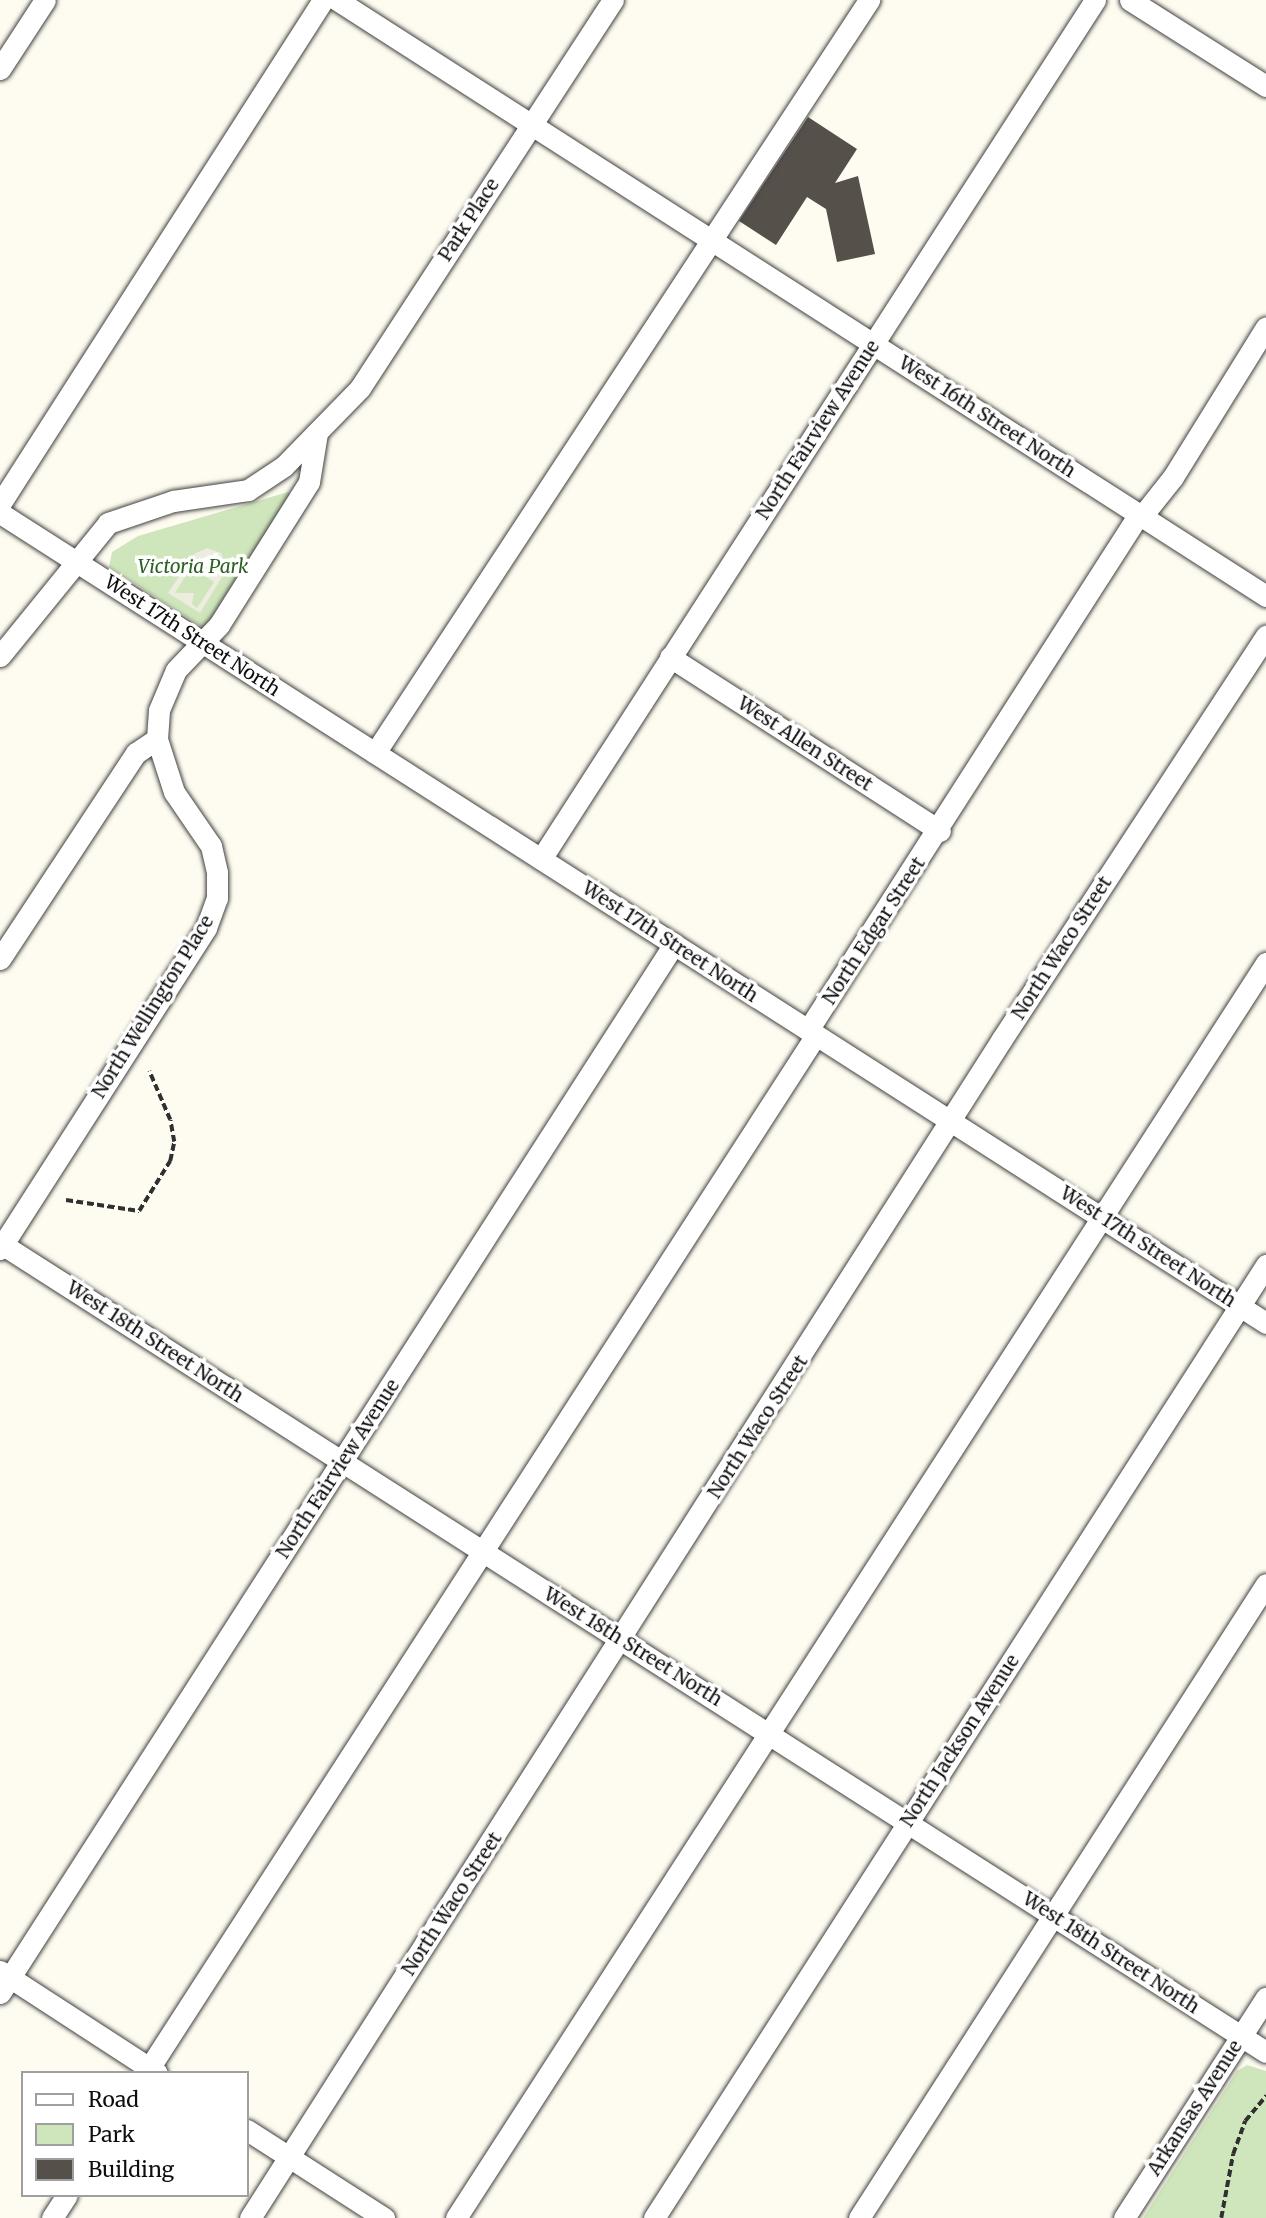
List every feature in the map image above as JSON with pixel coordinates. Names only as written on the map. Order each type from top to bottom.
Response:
[{"type":"street","points":[[0,69],[45,0]]},
{"type":"street","points":[[0,504],[323,0]]},
{"type":"street","name":"West 16th Street North","points":[[337,0],[1266,596]]},
{"type":"street","name":"Park Place","points":[[0,656],[74,561],[108,523],[137,510],[248,489],[284,466],[360,388],[613,0]]},
{"type":"street","points":[[375,753],[713,242],[869,0]]},
{"type":"street","name":"North Fairview Avenue","points":[[541,859],[1095,0]]},
{"type":"street","points":[[1130,0],[1266,86]]},
{"type":"street","name":"North Edgar Street","points":[[151,2071],[1141,515],[1173,477],[1266,327]]},
{"type":"street","points":[[200,641],[219,625],[309,482],[317,433]]},
{"type":"street","name":"West 17th Street North","points":[[0,513],[1266,1323]]},
{"type":"street","name":"North Waco Street","points":[[250,2218],[622,1640],[951,1121],[1266,636]]},
{"type":"street","name":"North Wellington Place","points":[[1,1246],[206,928],[217,898],[211,846],[174,792],[157,739],[159,710],[167,690],[176,670],[200,641]]},
{"type":"street","name":"West Allen Street","points":[[670,657],[940,831]]},
{"type":"street","points":[[0,959],[136,753],[157,739]]},
{"type":"street","name":"North Fairview Avenue","points":[[3,1981],[343,1462],[674,944]]},
{"type":"street","points":[[456,2218],[1266,963]]},
{"type":"street","name":"West 18th Street North","points":[[1,1246],[1266,2052]]},
{"type":"street","name":"North Jackson Avenue","points":[[654,2218],[1266,1265]]},
{"type":"street","points":[[859,2218],[1266,1584]]},
{"type":"street","points":[[3,1981],[151,2071]]},
{"type":"street","name":"Arkansas Avenue","points":[[1124,2218],[1266,1998]]},
{"type":"street","points":[[248,2131],[384,2218]]},
{"type":"street","points":[[52,2218],[66,2197]]},
{"type":"path","points":[[66,1200],[139,1210],[170,1161],[174,1142],[170,1120],[149,1072]]},
{"type":"path","points":[[1221,2218],[1233,2154],[1245,2121],[1266,2096]]},
{"type":"green space","name":"Victoria Park","points":[[288,492],[293,497],[213,622],[204,628],[109,567],[112,552],[138,536]]},
{"type":"green space","points":[[1247,2065],[1266,2071],[1266,2218],[1143,2218],[1237,2071]]},
{"type":"shaded area","points":[[207,548],[221,553],[227,569],[200,613],[168,593],[194,554]],"holes":[[[191,567],[214,582],[197,608],[192,604],[194,593],[175,593]]]},
{"type":"building","points":[[808,117],[857,149],[835,183],[858,176],[875,254],[837,262],[826,209],[807,197],[776,245],[739,221]]}]
